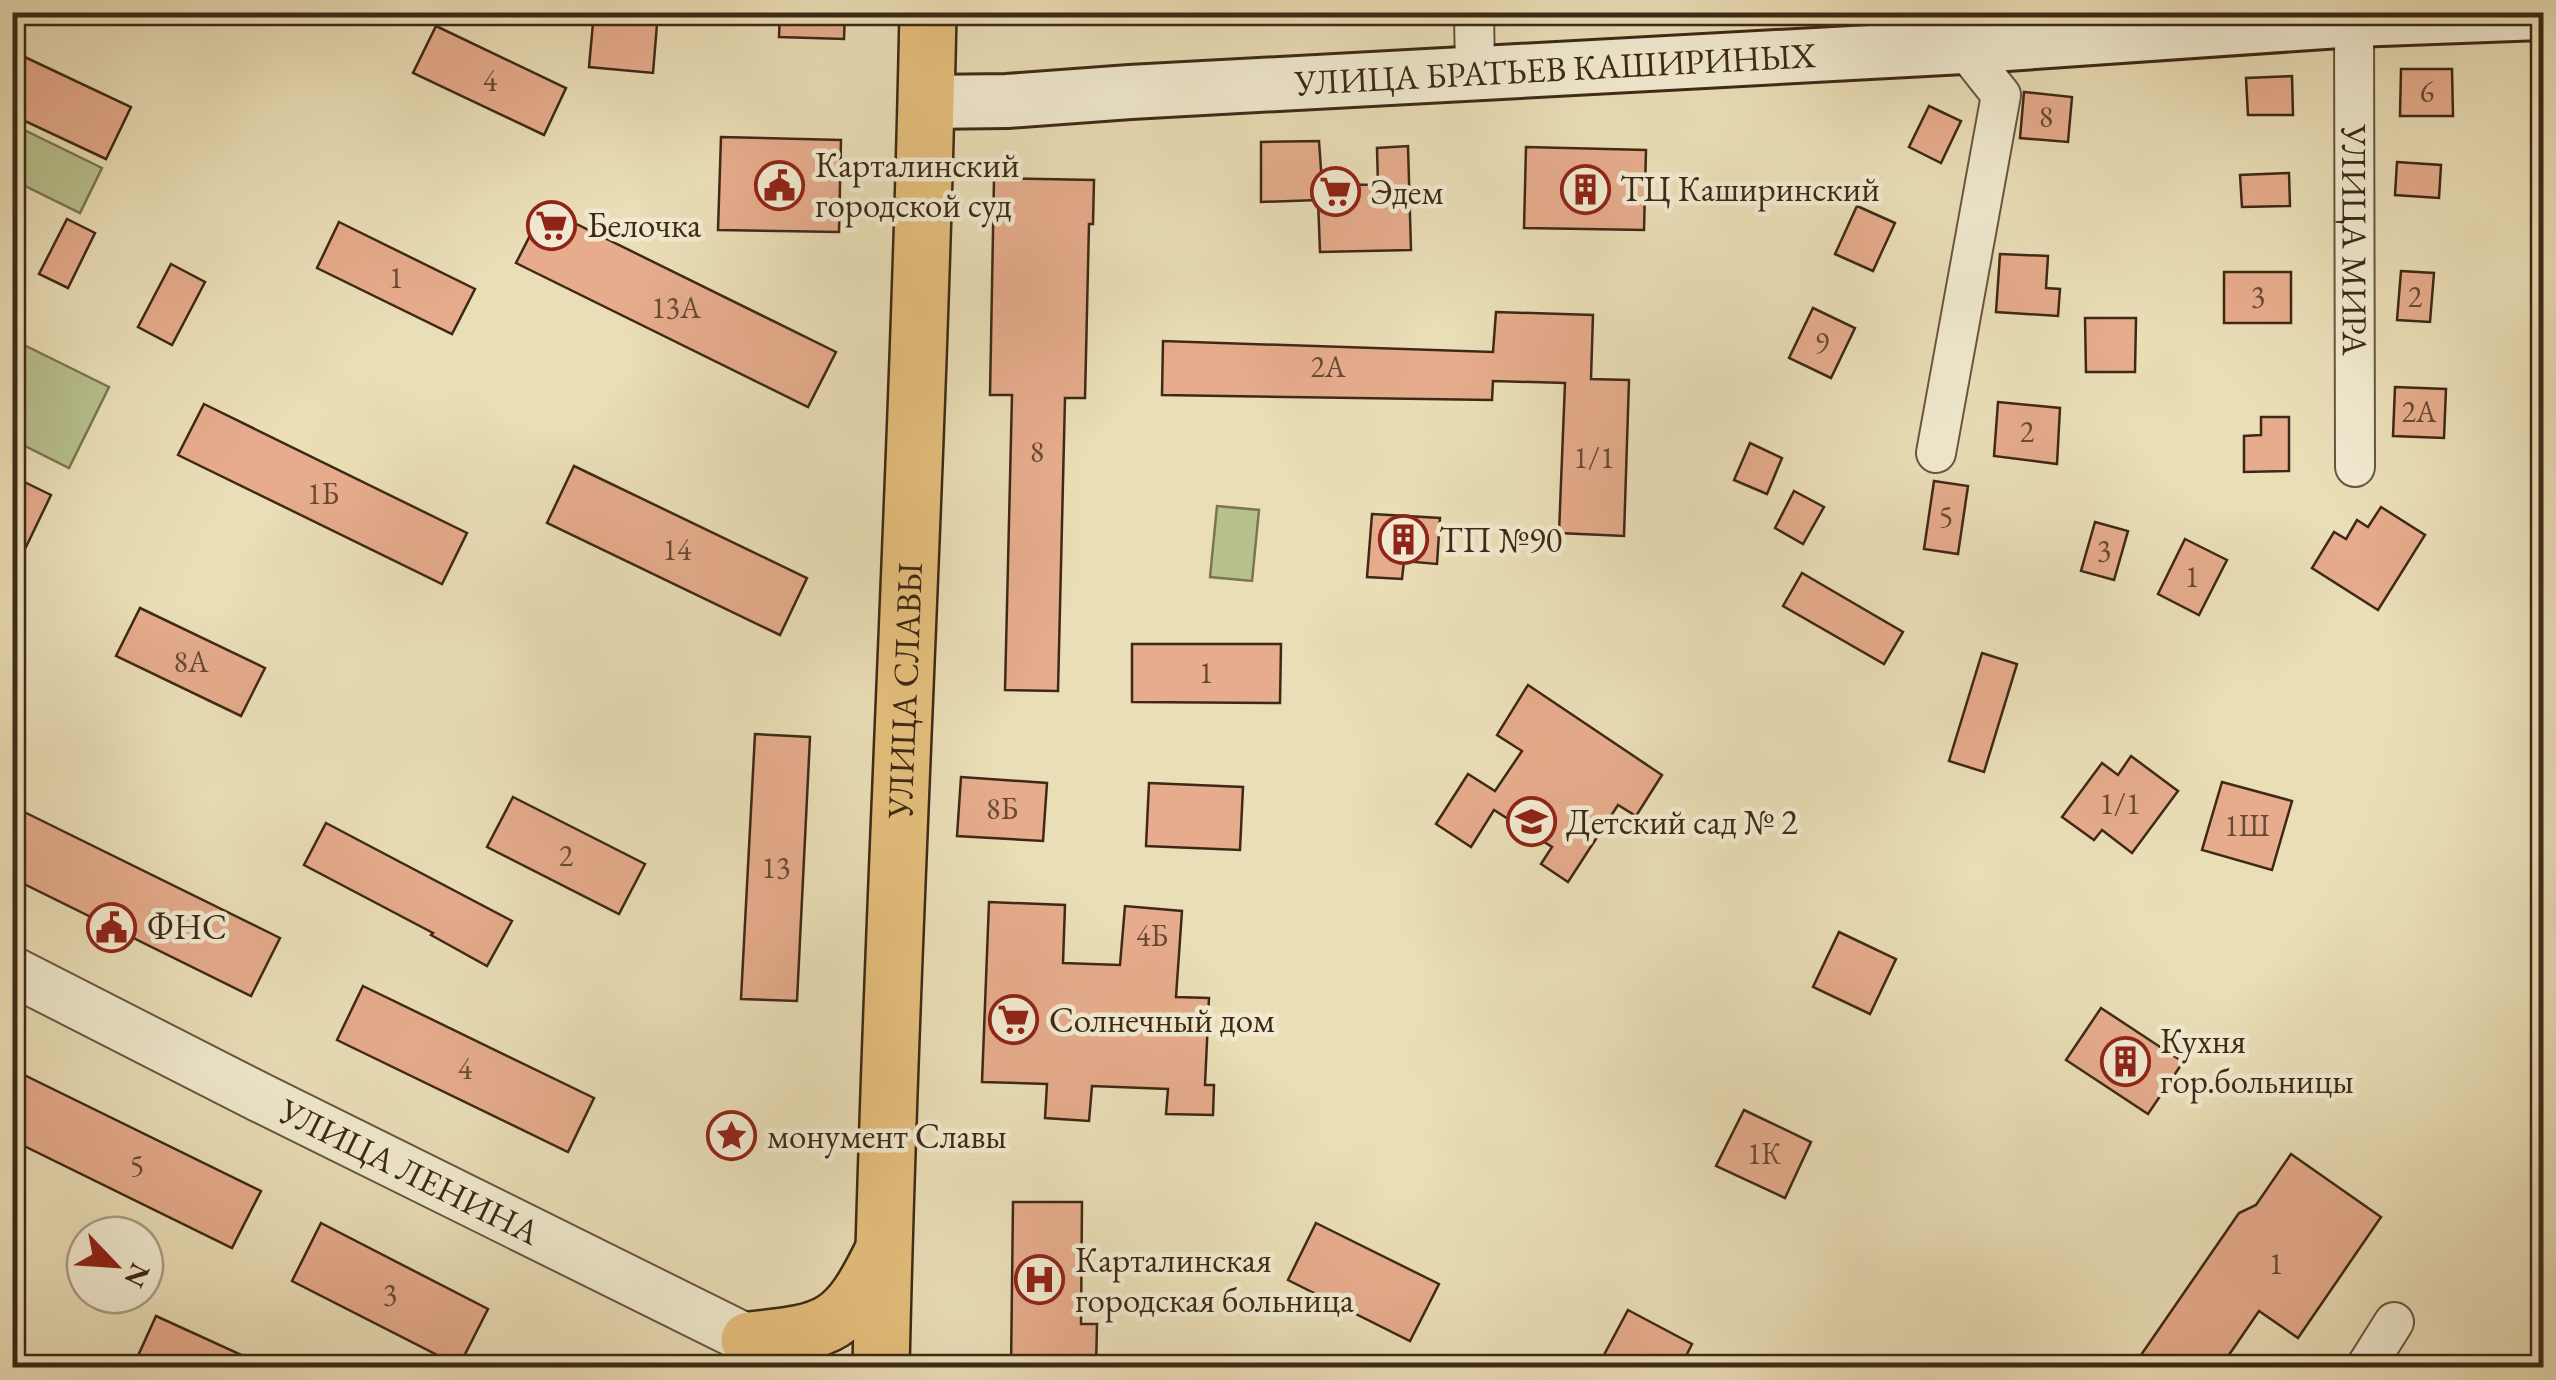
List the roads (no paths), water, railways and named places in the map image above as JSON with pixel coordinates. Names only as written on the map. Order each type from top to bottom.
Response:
[{"type":"main road","name":"УЛИЦА СЛАВЫ","points":[[881,1368],[895,900],[927,168],[928,12]]},
{"type":"main road","name":"УЛИЦА БРАТЬЕВ КАШИРИНЫХ","points":[[926,102],[1007,102],[1476,74],[1963,30],[2544,13]]},
{"type":"main road","points":[[749,1340],[806,1334],[842,1316],[862,1293],[884,1248]]},
{"type":"street","points":[[1474,12],[1476,74]]},
{"type":"street","name":"УЛИЦА МИРА","points":[[2354,16],[2354,467]]},
{"type":"street","points":[[1936,453],[2002,95],[1963,30]]},
{"type":"street","name":"УЛИЦА ЛЕНИНА","points":[[12,971],[806,1368]]},
{"type":"street","points":[[2364,1368],[2394,1322]]},
{"type":"place","name":"Карталинский городской суд","points":[[780,185]]},
{"type":"place","name":"ТЦ Каширинский","points":[[1585,189]]},
{"type":"place","name":"Эдем","points":[[1335,192]]},
{"type":"place","name":"Белочка","points":[[552,225]]},
{"type":"place","name":"ТП №90","points":[[1404,540]]},
{"type":"place","name":"Детский сад № 2","points":[[1531,822]]},
{"type":"place","name":"ФНС","points":[[112,927]]},
{"type":"place","name":"Солнечный дом","points":[[1014,1020]]},
{"type":"place","name":"Кухня гор.больницы","points":[[2125,1061]]},
{"type":"place","name":"монумент Славы","points":[[732,1136]]},
{"type":"place","name":"Карталинская городская больница","points":[[1040,1280]]}]
